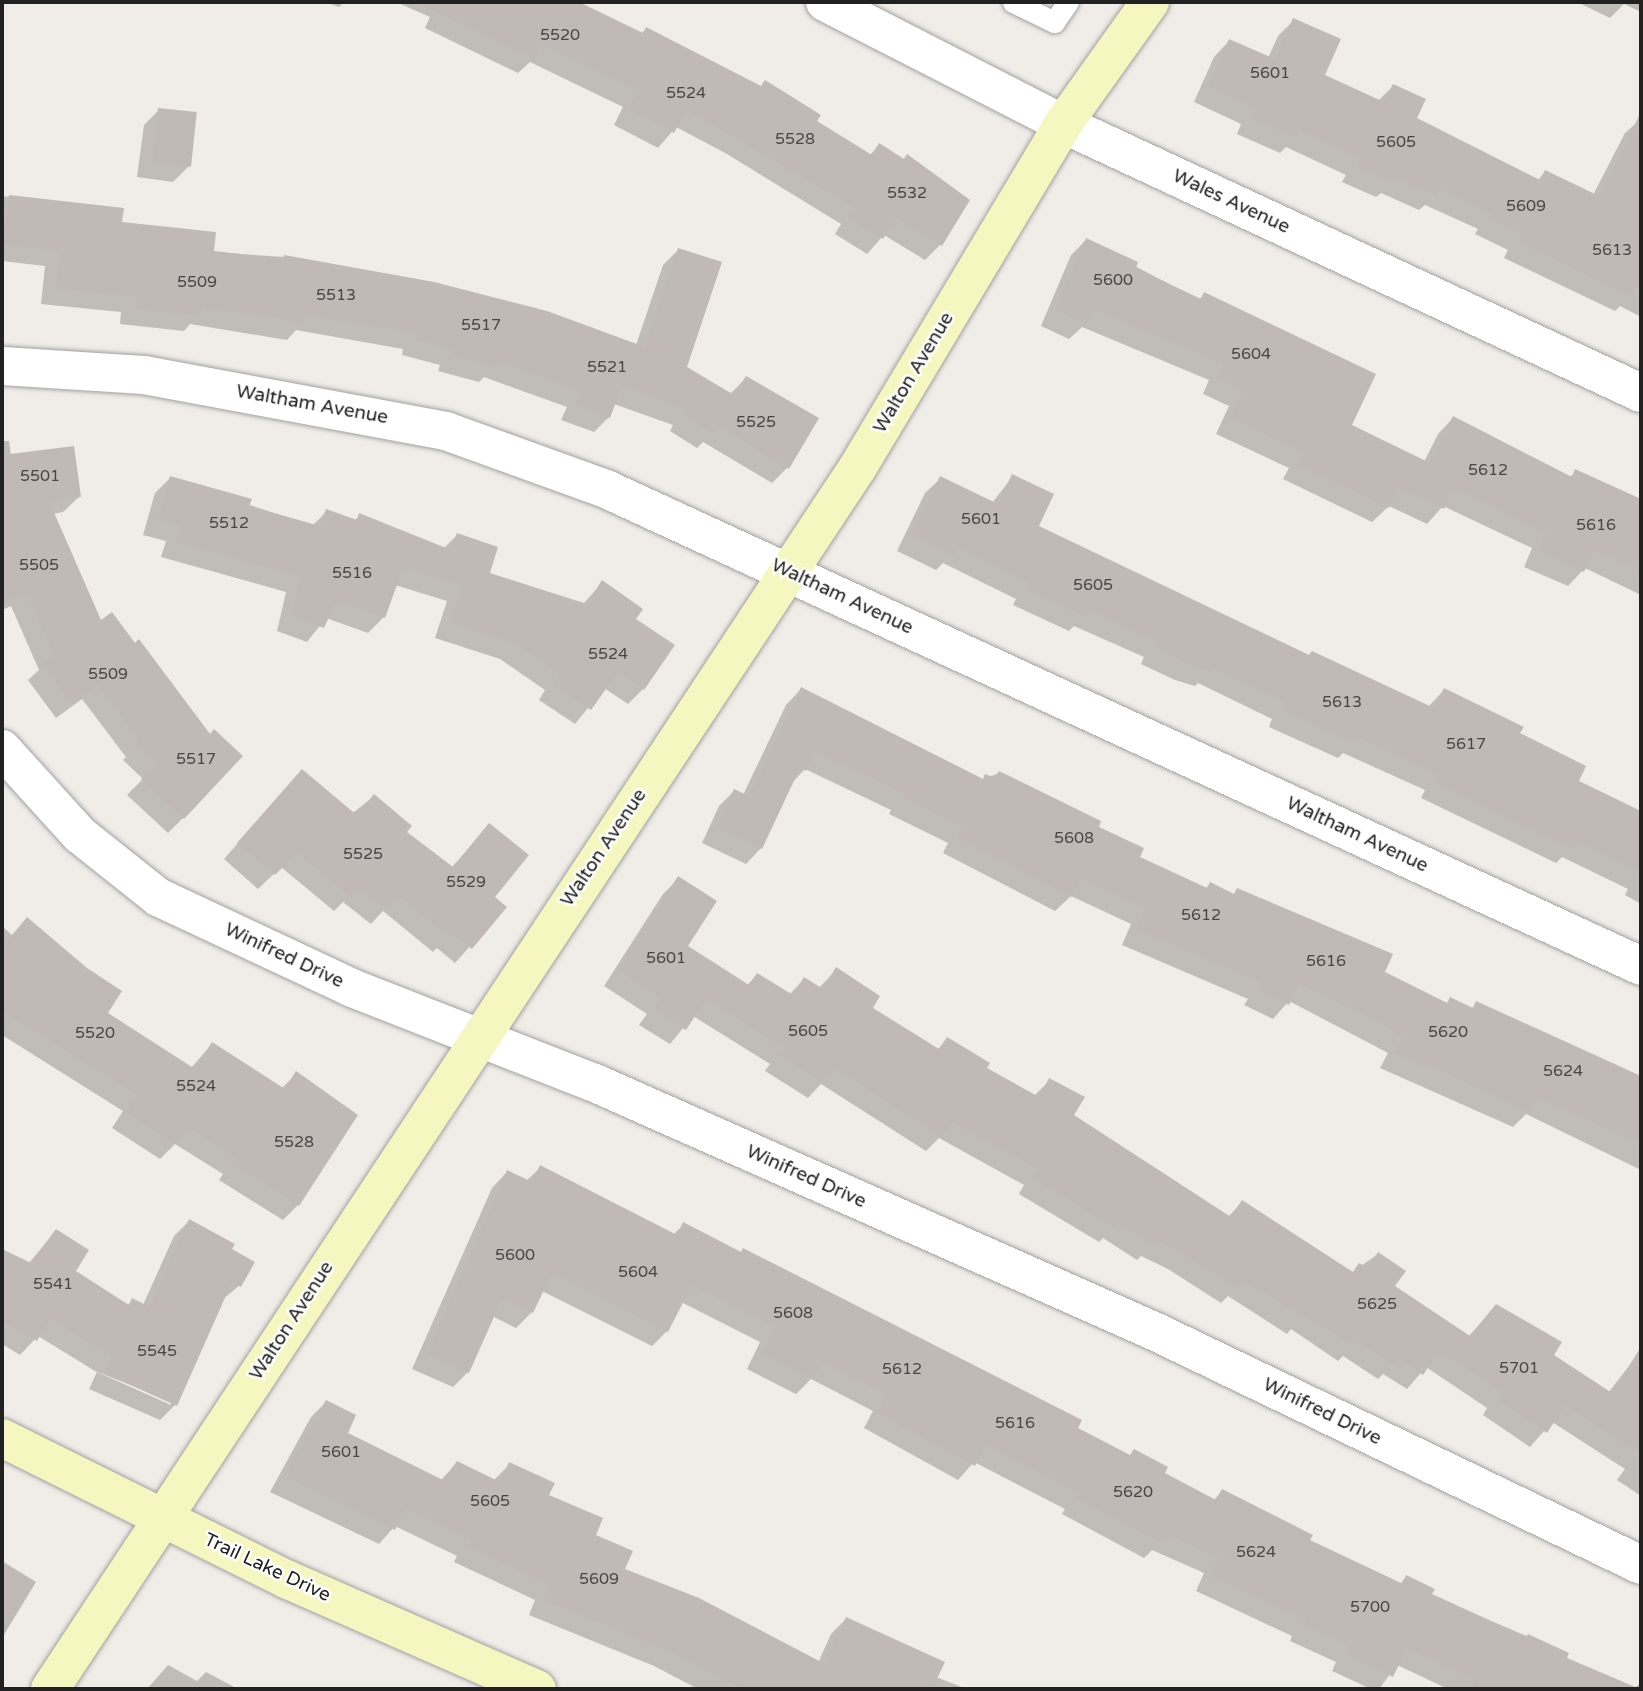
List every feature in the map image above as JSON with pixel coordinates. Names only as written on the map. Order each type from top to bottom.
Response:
[{"type":"street","name":"Wales Avenue","points":[[825,2],[1063,124],[1641,393]]},
{"type":"street","name":"Walton Avenue","points":[[50,1689],[858,467],[1063,124],[1150,2]]},
{"type":"street","name":"Waltham Avenue","points":[[2,366],[144,375],[446,431],[606,489],[1641,966]]},
{"type":"street","name":"Winifred Drive","points":[[2,750],[79,835],[158,897],[352,988],[594,1083],[1156,1332],[1641,1565]]},
{"type":"street","name":"Trail Lake Drive","points":[[2,1438],[286,1579],[537,1689]]},
{"type":"lane","points":[[1013,2],[1054,22],[1068,2]]},
{"type":"building","points":[[415,2],[579,2],[643,33],[646,27],[761,86],[765,80],[821,115],[817,121],[872,155],[879,143],[904,159],[907,154],[970,200],[942,246],[897,218],[883,239],[849,218],[855,208],[687,110],[674,133],[628,109],[638,91],[542,45],[535,59]]},
{"type":"building","points":[[1293,18],[1341,39],[1325,75],[1384,102],[1393,84],[1426,99],[1417,118],[1540,180],[1545,170],[1599,196],[1641,112],[1641,278],[1632,297],[1518,242],[1522,234],[1490,219],[1492,213],[1439,189],[1436,196],[1396,178],[1393,183],[1356,166],[1360,159],[1300,131],[1297,138],[1251,118],[1255,108],[1208,87],[1229,39],[1275,59]]},
{"type":"building","points":[[158,108],[197,112],[191,167],[152,163]]},
{"type":"building","points":[[9,195],[124,208],[122,222],[216,232],[214,251],[283,259],[284,255],[434,282],[547,311],[645,347],[678,248],[722,262],[687,367],[734,395],[746,376],[819,418],[789,469],[718,426],[714,434],[684,416],[687,410],[622,386],[610,418],[576,405],[581,392],[498,361],[496,368],[453,356],[454,350],[416,340],[418,334],[305,315],[304,325],[273,317],[202,309],[201,316],[135,309],[136,297],[56,289],[60,251],[3,245]]},
{"type":"building","points":[[1086,238],[1138,262],[1136,268],[1201,299],[1204,292],[1376,374],[1352,425],[1430,463],[1453,416],[1572,477],[1575,469],[1641,499],[1641,571],[1595,550],[1584,572],[1538,551],[1546,533],[1454,488],[1444,509],[1398,488],[1389,508],[1297,464],[1303,452],[1230,418],[1243,391],[1217,378],[1223,364],[1094,310],[1086,325],[1055,310]]},
{"type":"building","points":[[74,446],[81,497],[49,501],[101,620],[112,612],[135,643],[139,639],[210,734],[214,729],[243,756],[184,819],[141,779],[157,763],[137,744],[140,741],[98,685],[72,704],[42,664],[54,655],[26,592],[2,603],[2,455]]},
{"type":"building","points":[[1012,474],[1054,494],[1039,526],[1309,655],[1312,651],[1434,708],[1444,688],[1524,727],[1520,733],[1586,766],[1579,781],[1641,811],[1641,873],[1577,841],[1573,849],[1475,802],[1435,782],[1439,775],[1358,737],[1355,744],[1283,711],[1287,704],[1213,668],[1212,672],[1190,665],[1155,648],[1158,642],[1089,610],[1086,617],[1027,590],[1030,583],[957,547],[953,556],[911,535],[940,476],[998,504]]},
{"type":"building","points":[[170,476],[252,499],[249,506],[320,526],[326,509],[357,520],[359,513],[451,550],[457,533],[498,547],[490,573],[587,604],[602,580],[643,609],[636,619],[675,645],[644,690],[618,672],[591,710],[553,684],[559,674],[516,644],[450,623],[462,586],[403,568],[385,618],[336,601],[324,628],[291,616],[300,577],[176,542],[180,526],[158,519]]},
{"type":"building","points":[[801,687],[983,779],[985,774],[995,778],[999,771],[1101,821],[1099,827],[1144,848],[1140,857],[1207,888],[1210,882],[1234,894],[1237,888],[1393,954],[1385,972],[1447,1003],[1450,997],[1473,1008],[1476,1001],[1641,1076],[1641,1145],[1537,1097],[1530,1113],[1428,1065],[1426,1068],[1394,1053],[1402,1037],[1383,1024],[1299,984],[1289,1005],[1259,990],[1262,983],[1136,929],[1145,909],[1081,878],[1072,897],[957,837],[962,827],[903,798],[905,794],[815,752],[806,771],[800,768],[762,849],[716,828],[734,789],[749,796]]},
{"type":"building","points":[[302,769],[353,812],[360,811],[374,794],[412,826],[407,832],[453,867],[489,823],[529,855],[495,897],[507,907],[472,949],[453,934],[450,938],[399,896],[387,910],[359,887],[351,897],[297,853],[275,875],[237,843]]},
{"type":"building","points":[[678,876],[717,901],[688,946],[749,985],[757,973],[793,995],[804,977],[823,989],[836,967],[880,996],[873,1008],[939,1049],[947,1037],[990,1063],[987,1068],[1039,1097],[1049,1078],[1085,1097],[1074,1115],[1231,1217],[1242,1200],[1353,1272],[1359,1263],[1368,1268],[1378,1252],[1406,1271],[1395,1286],[1470,1336],[1496,1304],[1562,1342],[1554,1355],[1612,1393],[1641,1347],[1641,1454],[1565,1405],[1547,1433],[1497,1400],[1501,1392],[1439,1351],[1423,1375],[1398,1358],[1394,1365],[1358,1341],[1355,1346],[1243,1281],[1238,1289],[1184,1254],[1157,1241],[1153,1246],[1118,1223],[1115,1228],[1033,1178],[1038,1169],[952,1122],[942,1137],[834,1068],[824,1084],[779,1055],[784,1048],[706,999],[686,1030],[653,1009],[661,998],[618,970]]},
{"type":"building","points":[[27,917],[87,968],[122,991],[108,1013],[195,1069],[212,1042],[285,1089],[296,1071],[358,1115],[299,1206],[233,1164],[237,1158],[188,1127],[177,1145],[126,1112],[137,1095],[2,1011],[2,948]]},
{"type":"building","points":[[540,1165],[677,1235],[683,1222],[741,1252],[743,1248],[1082,1420],[1078,1428],[1130,1455],[1134,1449],[1168,1467],[1165,1473],[1216,1500],[1222,1489],[1313,1535],[1310,1540],[1403,1584],[1406,1575],[1435,1589],[1432,1594],[1526,1637],[1528,1634],[1569,1653],[1567,1658],[1640,1689],[1470,1689],[1475,1680],[1407,1648],[1393,1677],[1346,1655],[1350,1646],[1304,1625],[1307,1620],[1210,1576],[1218,1558],[1166,1534],[1161,1543],[1076,1498],[1079,1493],[985,1445],[975,1466],[878,1413],[887,1395],[822,1362],[813,1379],[761,1353],[775,1327],[692,1285],[668,1332],[552,1273],[533,1313],[502,1299],[469,1373],[427,1354],[507,1170],[532,1182]]},
{"type":"building","points":[[189,1219],[235,1244],[232,1249],[255,1262],[241,1287],[232,1282],[177,1406],[104,1373],[111,1356],[50,1319],[37,1341],[2,1320],[2,1249],[31,1263],[56,1229],[89,1250],[76,1271],[129,1305],[132,1298],[150,1307]]},
{"type":"building","points":[[326,1400],[356,1415],[348,1433],[443,1480],[457,1461],[500,1482],[509,1462],[555,1483],[549,1495],[603,1518],[596,1535],[633,1551],[625,1569],[699,1598],[825,1664],[846,1617],[945,1662],[932,1689],[742,1689],[669,1651],[543,1600],[549,1585],[468,1546],[471,1540],[406,1509],[395,1530],[284,1476]]},
{"type":"building","points":[[2,1561],[36,1582],[2,1638]]}]
